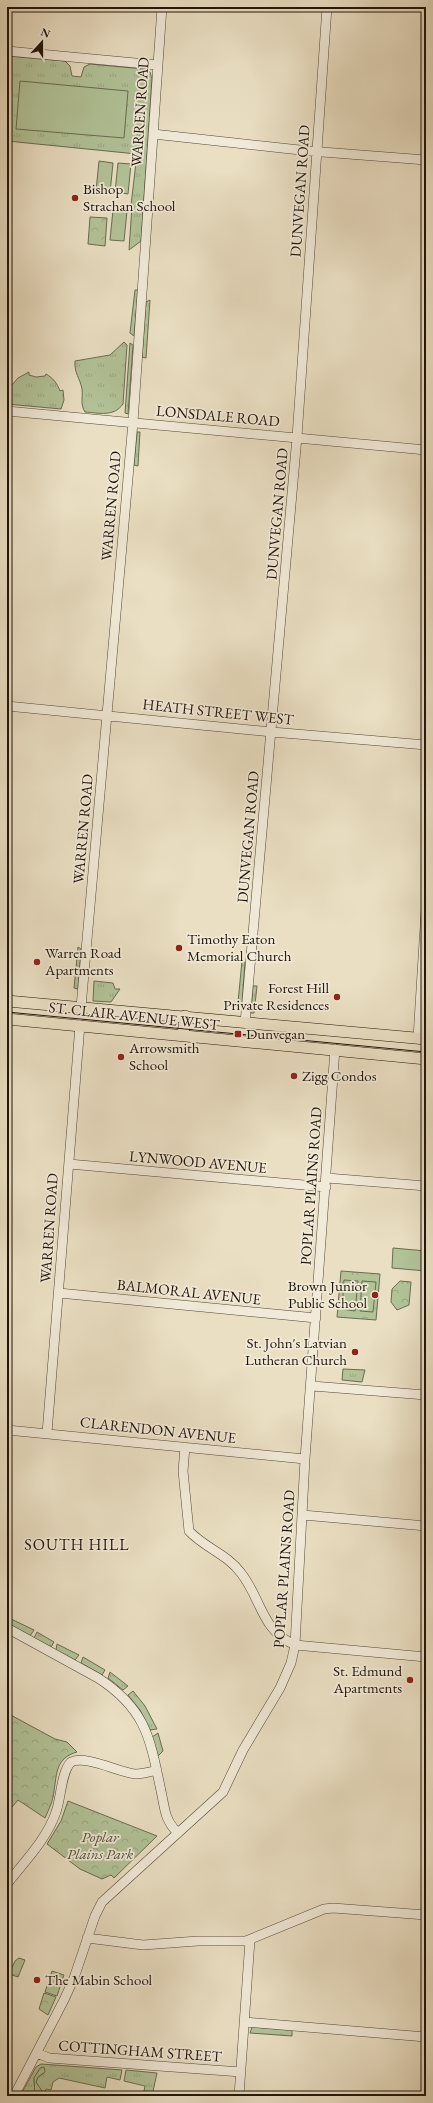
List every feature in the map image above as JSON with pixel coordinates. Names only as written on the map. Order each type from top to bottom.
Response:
[{"type":"main road","name":"ST. CLAIR AVENUE WEST","points":[[7,1001],[185,1016],[422,1039]]},
{"type":"main road","points":[[182,1036],[185,1016]]},
{"type":"main road","name":"ST. CLAIR AVENUE WEST","points":[[7,1019],[426,1059]]},
{"type":"street","name":"WARREN ROAD","points":[[81,1007],[133,422],[162,7]]},
{"type":"street","name":"DUNVEGAN ROAD","points":[[245,1023],[297,437],[327,7]]},
{"type":"street","points":[[7,51],[157,65]]},
{"type":"street","points":[[153,134],[317,152],[426,160]]},
{"type":"street","name":"LONSDALE ROAD","points":[[7,411],[426,450]]},
{"type":"street","name":"HEATH STREET WEST","points":[[7,706],[272,732],[426,745]]},
{"type":"street","points":[[422,1039],[426,910]]},
{"type":"street","name":"WARREN ROAD","points":[[47,1433],[80,1026]]},
{"type":"street","name":"POPLAR PLAINS ROAD","points":[[14,2096],[74,1978],[98,1908],[106,1896],[223,1792],[243,1750],[280,1688],[291,1663],[295,1645],[305,1459],[312,1386],[335,1050]]},
{"type":"street","name":"LYNWOOD AVENUE","points":[[68,1164],[326,1182],[426,1186]]},
{"type":"street","name":"BALMORAL AVENUE","points":[[58,1293],[316,1318]]},
{"type":"street","points":[[312,1386],[426,1395]]},
{"type":"street","name":"CLARENDON AVENUE","points":[[7,1430],[305,1459]]},
{"type":"street","points":[[185,1447],[183,1472],[189,1531],[203,1543],[232,1562],[250,1587],[267,1623],[279,1636],[295,1645],[426,1657]]},
{"type":"street","points":[[303,1515],[426,1526]]},
{"type":"street","points":[[7,1628],[98,1678],[121,1694],[142,1720],[156,1770],[167,1820],[177,1832]]},
{"type":"street","points":[[7,1884],[52,1822],[58,1806],[64,1774],[71,1762],[79,1760],[88,1761],[136,1774],[156,1770]]},
{"type":"street","points":[[87,1938],[152,1945],[198,1941],[250,1940],[324,1909],[333,1908],[426,1915]]},
{"type":"street","points":[[239,2096],[250,1940]]},
{"type":"street","points":[[245,2022],[426,2037]]},
{"type":"street","name":"COTTINGHAM STREET","points":[[37,2053],[49,2058],[241,2072]]},
{"type":"green space","points":[[7,56],[65,61],[70,66],[72,76],[81,77],[84,67],[90,64],[144,69],[150,72],[152,79],[141,241],[129,250],[131,205],[137,154],[7,141]]},
{"type":"green space","points":[[20,81],[128,91],[124,138],[16,129]]},
{"type":"green space","points":[[99,161],[113,163],[110,193],[96,191]]},
{"type":"green space","points":[[118,163],[131,164],[128,194],[115,192]]},
{"type":"green space","points":[[113,210],[127,211],[124,241],[110,240]]},
{"type":"green space","points":[[90,217],[107,218],[105,246],[88,244]]},
{"type":"green space","points":[[135,290],[138,290],[134,336],[130,333]]},
{"type":"green space","points":[[150,300],[146,358],[142,357],[146,302]]},
{"type":"green space","points":[[124,342],[127,345],[123,404],[111,413],[85,412],[82,404],[82,389],[75,369],[75,361],[110,355]]},
{"type":"green space","points":[[130,343],[133,345],[128,414],[125,413]]},
{"type":"green space","points":[[29,372],[29,375],[36,377],[45,376],[46,374],[51,377],[60,391],[63,390],[64,400],[61,409],[7,404],[8,385],[11,386],[18,378]]},
{"type":"green space","points":[[137,432],[140,432],[138,466],[134,465]]},
{"type":"green space","points":[[78,947],[81,949],[78,989],[74,988]]},
{"type":"green space","points":[[242,961],[245,962],[242,1004],[238,1002]]},
{"type":"green space","points":[[94,981],[113,983],[115,989],[120,989],[111,1002],[93,1001]]},
{"type":"green space","points":[[253,986],[257,986],[254,1013],[251,1013]]},
{"type":"green space","points":[[393,1248],[426,1251],[426,1271],[392,1268]]},
{"type":"green space","points":[[341,1271],[380,1274],[376,1320],[337,1317]]},
{"type":"green space","points":[[344,1280],[358,1281],[355,1311],[342,1309]]},
{"type":"green space","points":[[362,1281],[376,1282],[373,1312],[360,1311]]},
{"type":"green space","points":[[400,1281],[411,1282],[409,1305],[397,1310],[391,1302],[392,1289]]},
{"type":"green space","points":[[343,1369],[365,1370],[362,1382],[342,1380]]},
{"type":"green space","points":[[11,1619],[34,1630],[30,1636],[9,1624]]},
{"type":"green space","points":[[37,1632],[54,1642],[51,1647],[34,1638]]},
{"type":"green space","points":[[57,1644],[79,1655],[75,1660],[56,1650]]},
{"type":"green space","points":[[83,1657],[105,1670],[102,1675],[81,1663]]},
{"type":"green space","points":[[110,1672],[128,1686],[123,1690],[108,1678]]},
{"type":"green space","points":[[133,1691],[145,1706],[157,1729],[150,1730],[140,1710],[128,1695]]},
{"type":"green space","points":[[7,1713],[55,1739],[67,1742],[77,1752],[65,1758],[61,1762],[57,1772],[51,1805],[45,1818],[18,1800],[7,1813]]},
{"type":"green space","points":[[158,1733],[163,1751],[158,1756],[152,1737]]},
{"type":"green space","name":"Poplar Plains Park","points":[[68,1801],[157,1836],[114,1878],[111,1875],[102,1879],[80,1869],[47,1844],[61,1821]]},
{"type":"green space","points":[[19,1958],[25,1960],[18,1977],[9,1974],[15,1961]]},
{"type":"green space","points":[[52,1971],[64,1975],[57,1996],[45,1992]]},
{"type":"green space","points":[[44,1993],[56,1997],[48,2015],[39,2009]]},
{"type":"green space","points":[[252,2027],[292,2030],[292,2036],[250,2033]]},
{"type":"green space","points":[[41,2064],[122,2070],[120,2080],[107,2077],[105,2088],[59,2078],[53,2082],[51,2090],[46,2089],[44,2096],[42,2096],[36,2082],[38,2077],[44,2073],[39,2070],[34,2078],[35,2096],[20,2096],[36,2067]]},
{"type":"green space","points":[[44,2067],[45,2072],[38,2077],[36,2082],[42,2091],[42,2095],[35,2096],[34,2078],[40,2068]]},
{"type":"green space","points":[[126,2070],[157,2073],[152,2096],[143,2096],[145,2086],[124,2081]]},
{"type":"tram line","points":[[7,1012],[426,1052]]},
{"type":"place","name":"Bishop Strachan School","points":[[75,198]]},
{"type":"place","name":"Timothy Eaton Memorial Church","points":[[179,948]]},
{"type":"place","name":"Warren Road Apartments","points":[[37,962]]},
{"type":"place","name":"Forest Hill Private Residences","points":[[337,997]]},
{"type":"place","name":"Dunvegan","points":[[238,1034]]},
{"type":"place","name":"Arrowsmith School","points":[[121,1057]]},
{"type":"place","name":"Zigg Condos","points":[[294,1076]]},
{"type":"place","name":"Brown Junior Public School","points":[[375,1295]]},
{"type":"place","name":"St. John's Latvian Lutheran Church","points":[[355,1352]]},
{"type":"place","name":"St. Edmund Apartments","points":[[410,1680]]},
{"type":"place","name":"The Mabin School","points":[[37,1980]]},
{"type":"district","name":"SOUTH HILL","points":[[77,1544]]}]
